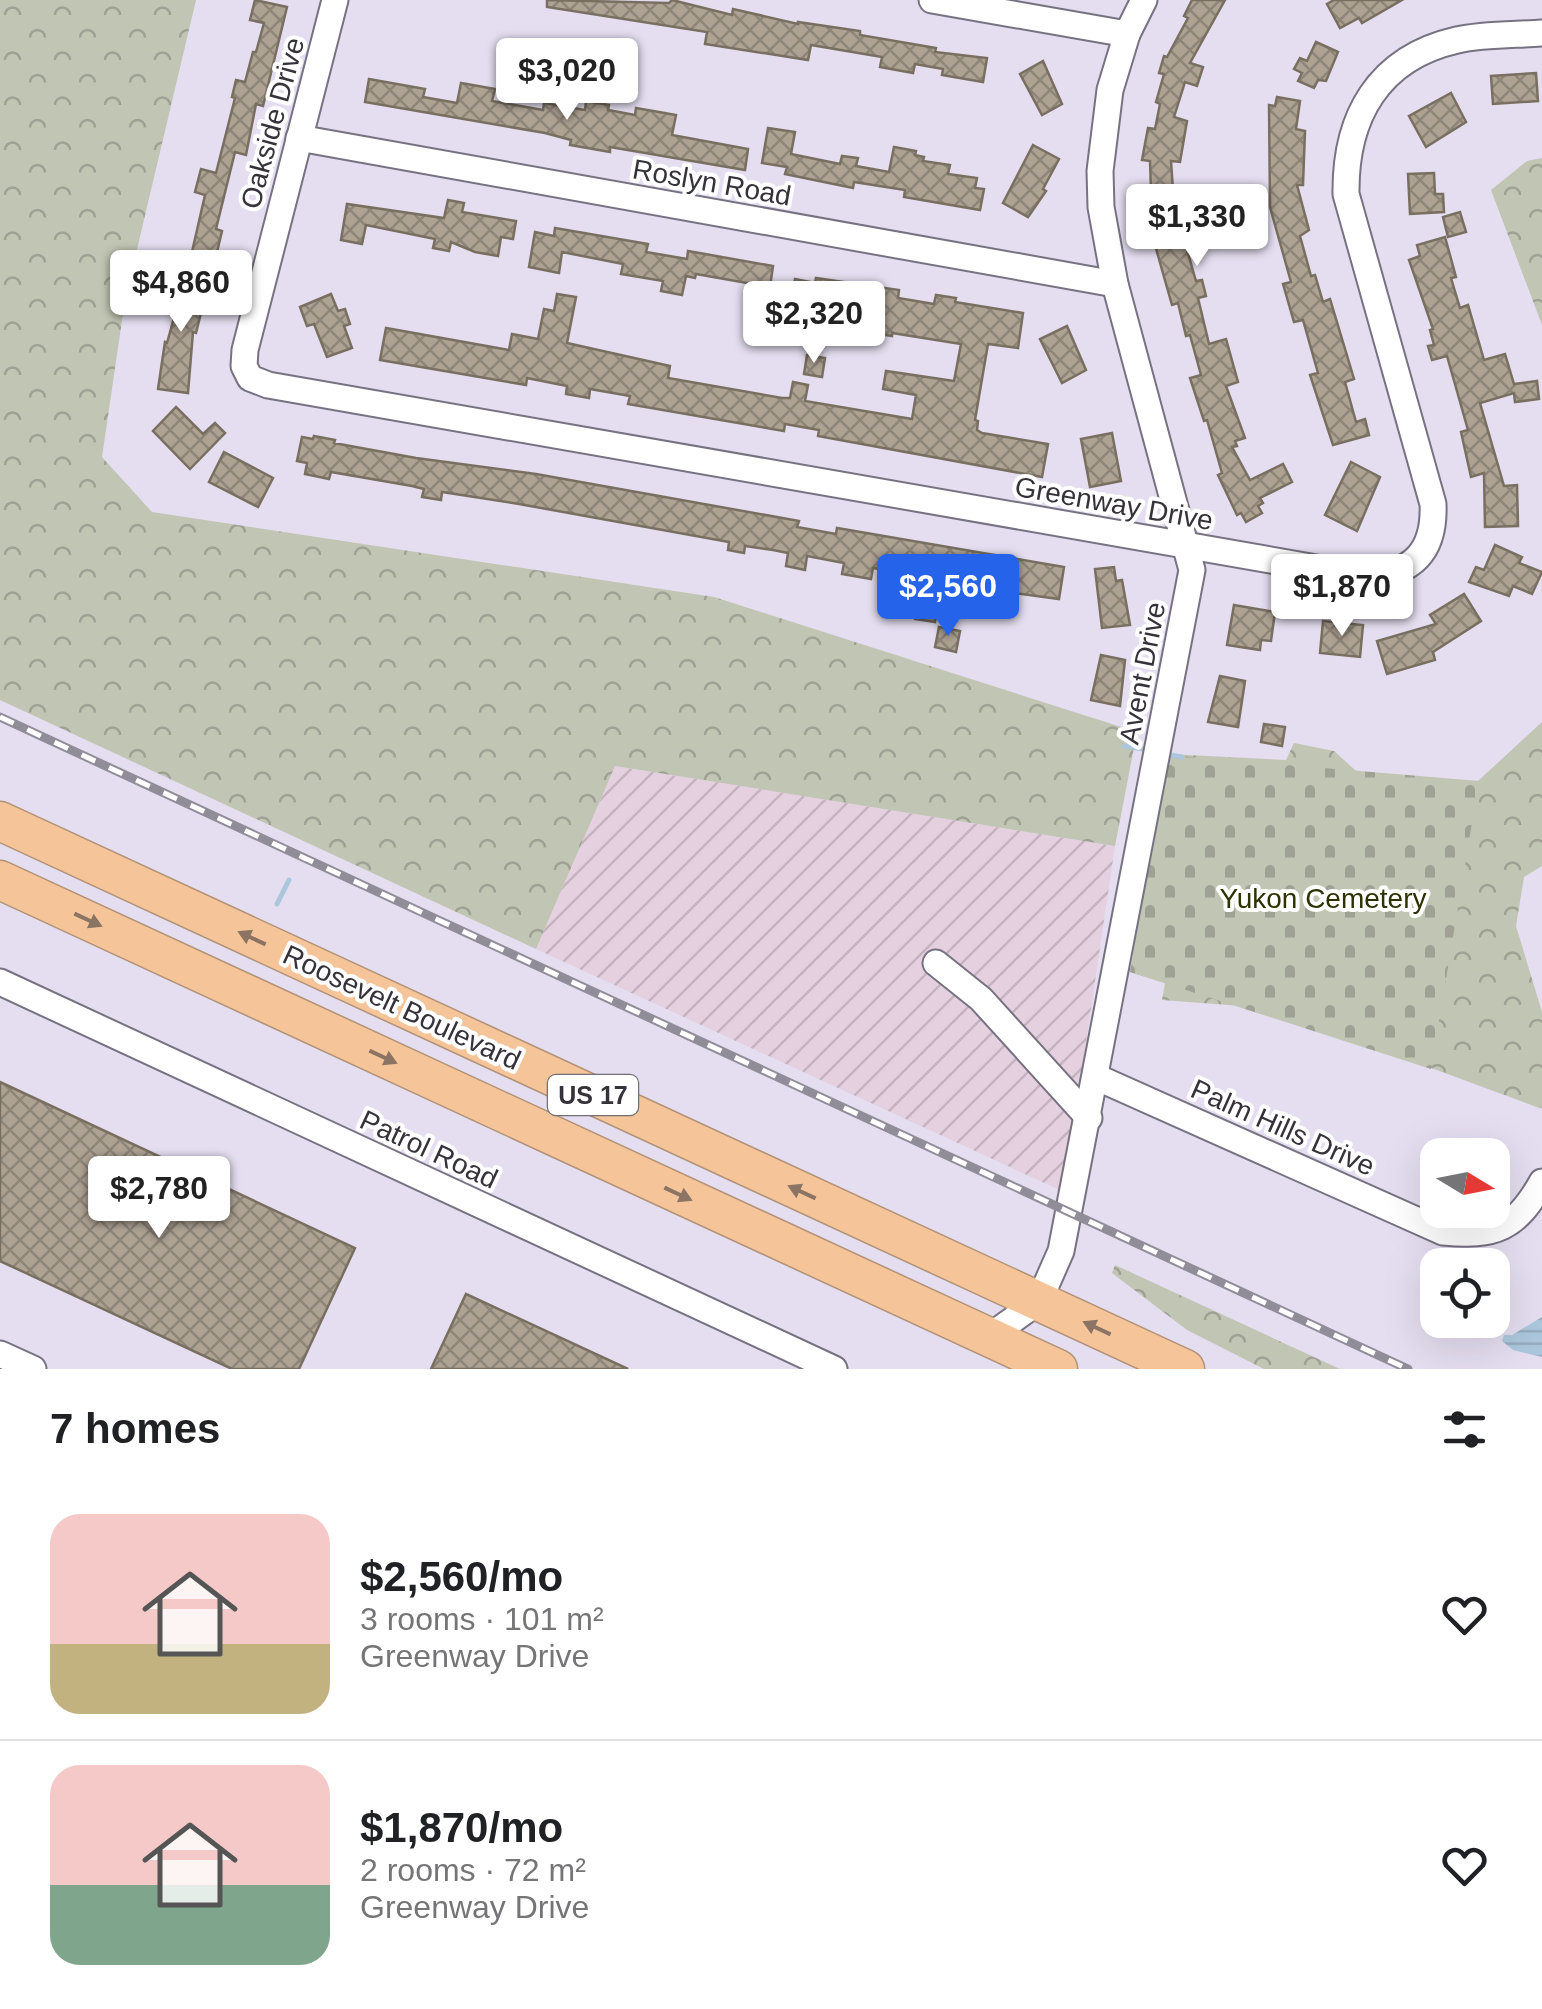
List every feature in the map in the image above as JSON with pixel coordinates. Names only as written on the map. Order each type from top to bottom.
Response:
[{"type":"highway","name":"Roosevelt Boulevard","points":[[0,821],[1185,1369]]},
{"type":"highway","name":"Roosevelt Boulevard","points":[[0,880],[1058,1369]]},
{"type":"street","name":"Oakside Drive","points":[[250,378],[244,366],[245,350],[335,0]]},
{"type":"street","points":[[932,0],[1126,34]]},
{"type":"street","name":"Avent Drive","points":[[989,1338],[1039,1301],[1062,1250],[1192,570],[1105,243],[1100,171],[1110,90],[1126,34],[1144,0]]},
{"type":"street","name":"Greenway Drive","points":[[250,378],[268,385],[1368,578],[1388,576],[1419,557],[1429,540],[1434,504],[1346,194],[1346,162],[1352,131],[1366,100],[1404,61],[1429,48],[1460,39],[1542,33]]},
{"type":"street","name":"Roslyn Road","points":[[299,138],[1115,284]]},
{"type":"street","points":[[936,962],[981,1000],[1089,1118]]},
{"type":"street","name":"Patrol Road","points":[[0,982],[834,1369]]},
{"type":"street","name":"Palm Hills Drive","points":[[1096,1077],[1444,1232],[1477,1235],[1508,1225],[1530,1203],[1542,1182]]},
{"type":"street","points":[[0,1354],[33,1369]]},
{"type":"shaded area","points":[[615,766],[1115,846],[1064,1192],[536,949]]},
{"type":"green space","points":[[0,0],[196,0],[125,300],[102,457],[152,512],[714,597],[1137,732],[1115,846],[615,766],[536,949],[0,700]]},
{"type":"green space","points":[[1542,158],[1542,325],[1491,190],[1527,161]]},
{"type":"green space","name":"Yukon Cemetery","points":[[1542,722],[1542,866],[1524,877],[1516,926],[1542,1012],[1542,1109],[1269,1008],[1162,1000],[1165,983],[1130,972],[1168,754],[1286,760],[1294,743],[1334,751],[1365,779],[1478,781]]},
{"type":"green space","name":"Yukon Cemetery","points":[[1168,755],[1479,781],[1431,1069],[1130,972]]},
{"type":"green space","points":[[1115,1265],[1340,1369],[1264,1369],[1187,1330],[1112,1273]]},
{"type":"water","points":[[1542,1317],[1542,1357],[1513,1350],[1502,1341]]},
{"type":"building","points":[[255,0],[287,7],[263,106],[256,104],[246,155],[235,152],[216,229],[222,231],[217,252],[222,253],[216,278],[198,273],[202,255],[192,252],[205,195],[195,192],[201,169],[216,173],[236,80],[245,82],[256,52],[264,23],[250,20]]},
{"type":"building","points":[[547,0],[672,0],[732,15],[733,9],[798,24],[860,31],[860,35],[936,48],[935,52],[987,58],[983,82],[942,75],[943,69],[915,64],[913,73],[880,67],[882,57],[811,45],[808,60],[705,44],[707,32],[547,7]]},
{"type":"building","points":[[1192,0],[1225,0],[1190,63],[1203,67],[1197,86],[1185,82],[1174,117],[1187,121],[1180,162],[1171,161],[1174,205],[1196,281],[1202,280],[1206,296],[1198,298],[1209,344],[1226,339],[1238,382],[1226,386],[1245,438],[1235,441],[1237,446],[1232,447],[1250,480],[1283,464],[1292,482],[1260,498],[1263,503],[1258,506],[1262,513],[1246,522],[1241,513],[1237,515],[1218,475],[1222,473],[1207,420],[1204,421],[1190,378],[1201,375],[1190,335],[1186,336],[1178,303],[1172,305],[1147,229],[1144,192],[1151,191],[1150,161],[1142,160],[1148,128],[1155,129],[1164,56],[1167,57],[1188,18],[1184,16]]},
{"type":"building","points":[[1334,0],[1402,0],[1362,23],[1359,18],[1340,28],[1327,4]]},
{"type":"building","points":[[1316,42],[1338,52],[1326,81],[1318,80],[1314,88],[1298,81],[1302,73],[1294,69],[1300,58],[1307,61]]},
{"type":"building","points":[[1043,61],[1062,104],[1042,115],[1020,74]]},
{"type":"building","points":[[1536,73],[1538,101],[1493,104],[1491,76]]},
{"type":"building","points":[[369,79],[425,89],[423,97],[457,103],[461,83],[495,89],[492,101],[543,110],[544,103],[585,110],[586,101],[635,115],[636,108],[676,115],[672,135],[748,149],[745,170],[610,147],[610,152],[570,145],[571,140],[545,133],[365,102]]},
{"type":"building","points":[[1451,93],[1466,122],[1426,147],[1409,116]]},
{"type":"building","points":[[1277,97],[1300,101],[1296,129],[1305,131],[1303,185],[1297,185],[1309,230],[1300,236],[1323,302],[1330,299],[1354,379],[1345,382],[1356,422],[1365,419],[1369,435],[1333,445],[1310,375],[1318,373],[1303,320],[1294,322],[1283,284],[1291,282],[1270,207],[1269,105],[1275,106]]},
{"type":"building","points":[[768,128],[795,132],[791,154],[840,164],[842,156],[858,158],[856,166],[889,172],[894,147],[916,151],[915,155],[924,157],[923,161],[950,165],[948,174],[977,178],[975,188],[984,189],[980,210],[904,197],[905,190],[854,182],[853,188],[785,174],[787,167],[762,163]]},
{"type":"building","points":[[1033,145],[1059,159],[1043,189],[1046,191],[1028,217],[1003,203]]},
{"type":"building","points":[[1434,173],[1435,194],[1443,194],[1444,212],[1410,214],[1408,174]]},
{"type":"building","points":[[448,200],[464,203],[462,212],[516,221],[513,239],[501,237],[498,256],[451,242],[449,251],[433,248],[435,239],[366,225],[362,244],[341,240],[347,204],[444,218]]},
{"type":"building","points":[[1460,212],[1466,232],[1448,237],[1443,217]]},
{"type":"building","points":[[555,228],[648,244],[646,252],[687,259],[688,251],[773,266],[770,287],[696,274],[695,278],[686,276],[682,295],[661,291],[663,281],[621,274],[623,264],[562,252],[559,273],[529,267],[535,232],[554,236]]},
{"type":"building","points":[[1445,237],[1460,308],[1468,305],[1484,360],[1505,354],[1514,384],[1537,381],[1539,399],[1515,402],[1514,393],[1480,403],[1504,486],[1517,485],[1518,526],[1485,527],[1484,473],[1471,477],[1461,432],[1468,430],[1447,356],[1432,360],[1428,346],[1434,345],[1430,330],[1433,329],[1409,260],[1420,256],[1417,245]]},
{"type":"building","points":[[816,278],[899,290],[898,298],[934,304],[936,295],[956,298],[955,302],[1023,313],[1018,348],[988,344],[975,420],[982,433],[1048,444],[1042,477],[818,436],[819,430],[785,424],[784,431],[628,404],[630,396],[590,389],[589,398],[566,394],[567,386],[527,378],[526,385],[380,360],[386,328],[509,350],[512,334],[538,339],[544,309],[554,311],[557,294],[576,297],[567,343],[670,366],[668,378],[782,398],[790,398],[793,382],[808,385],[805,401],[912,419],[916,395],[883,389],[886,371],[954,381],[961,344],[879,334],[881,321],[865,318],[867,307],[814,299],[811,319],[789,315],[795,279],[815,283]]},
{"type":"building","points":[[171,280],[207,289],[196,333],[193,332],[188,393],[158,389],[165,342],[175,314],[163,311]]},
{"type":"building","points":[[331,294],[338,311],[345,309],[350,324],[344,326],[352,348],[327,357],[314,324],[307,326],[300,307]]},
{"type":"building","points":[[1067,326],[1086,370],[1062,383],[1040,339]]},
{"type":"building","points":[[807,355],[825,358],[822,377],[804,374]]},
{"type":"building","points":[[176,407],[203,434],[215,423],[225,433],[190,469],[153,431]]},
{"type":"building","points":[[1112,433],[1121,481],[1090,487],[1081,439]]},
{"type":"building","points":[[314,436],[416,458],[536,474],[799,521],[797,527],[836,534],[837,528],[1064,567],[1059,599],[941,583],[935,622],[915,619],[922,576],[873,568],[871,579],[842,574],[844,563],[807,556],[805,570],[786,566],[788,553],[773,550],[745,546],[744,553],[728,550],[729,542],[519,504],[442,492],[441,500],[422,497],[424,489],[412,486],[331,472],[329,479],[305,474],[307,463],[297,461],[302,437]]},
{"type":"building","points":[[224,452],[273,478],[258,507],[209,482]]},
{"type":"building","points":[[1351,462],[1380,477],[1357,531],[1325,515]]},
{"type":"building","points":[[1495,545],[1522,557],[1519,563],[1542,572],[1532,594],[1513,586],[1509,596],[1469,582],[1476,567],[1484,570]]},
{"type":"building","points":[[1114,567],[1116,581],[1122,580],[1130,625],[1102,628],[1095,569]]},
{"type":"building","points":[[1464,594],[1481,621],[1433,652],[1435,660],[1387,674],[1377,641],[1436,624],[1430,615]]},
{"type":"building","points":[[1234,605],[1275,612],[1271,641],[1261,640],[1260,650],[1227,645]]},
{"type":"building","points":[[1323,621],[1363,625],[1360,657],[1320,653]]},
{"type":"building","points":[[939,627],[960,631],[956,652],[935,647]]},
{"type":"building","points":[[1101,655],[1125,660],[1120,706],[1091,700]]},
{"type":"building","points":[[1220,676],[1245,681],[1238,727],[1208,722]]},
{"type":"building","points":[[1264,724],[1285,727],[1282,746],[1261,742]]},
{"type":"building","points":[[0,1082],[355,1248],[299,1369],[232,1369],[0,1261]]},
{"type":"building","points":[[466,1294],[628,1369],[431,1369]]},
{"type":"waterway","points":[[1124,746],[1144,749]]},
{"type":"waterway","points":[[1170,755],[1182,757]]},
{"type":"waterway","points":[[277,904],[289,880]]},
{"type":"railway","points":[[0,717],[1408,1369]]}]
